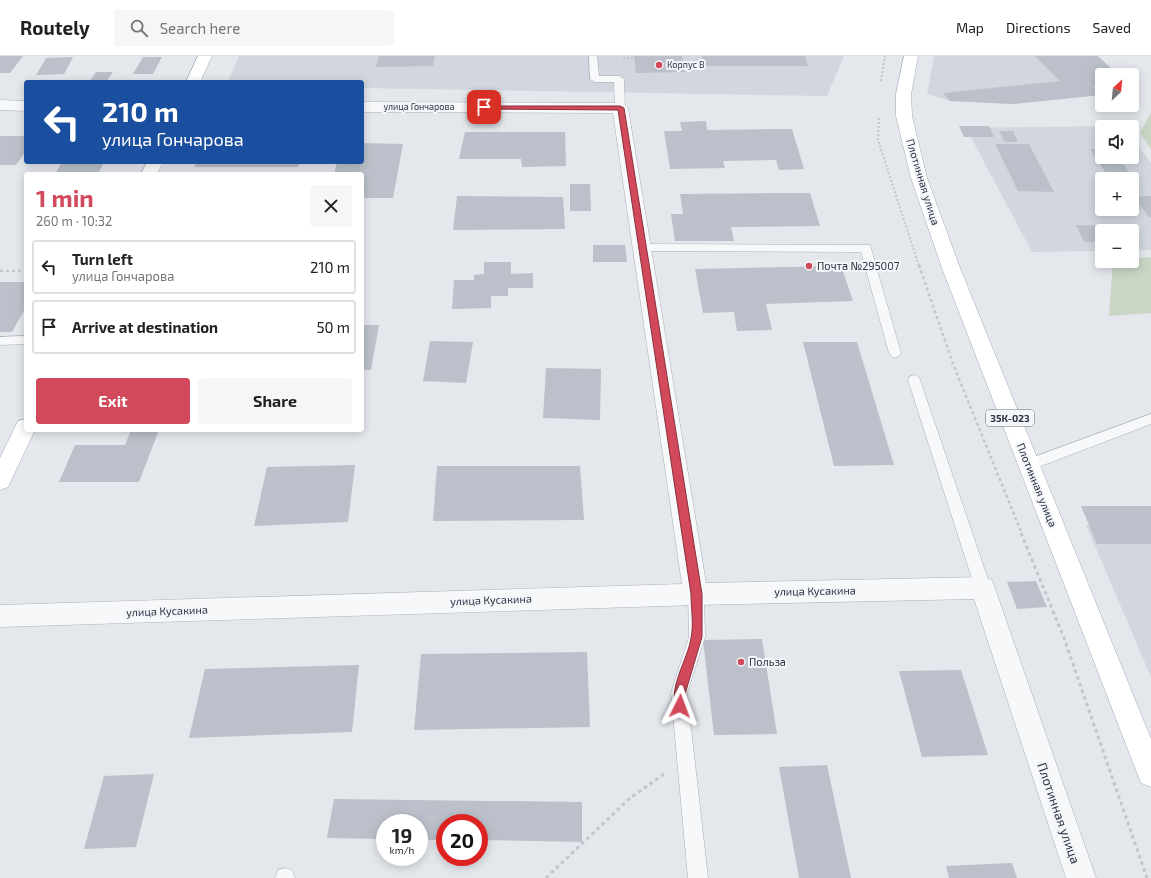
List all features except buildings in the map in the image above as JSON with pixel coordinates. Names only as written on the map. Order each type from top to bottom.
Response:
[{"type":"main road","points":[[194,80],[205,56]]},
{"type":"main road","name":"Плотинная улица","points":[[911,56],[905,75],[904,114],[913,159],[934,220],[1028,465],[1151,773]]},
{"type":"main road","points":[[0,480],[24,431]]},
{"type":"street","points":[[0,105],[24,106]]},
{"type":"street","name":"улица Гончарова","points":[[364,107],[620,108]]},
{"type":"street","points":[[620,108],[696,594]]},
{"type":"street","name":"улица Кусакина","points":[[0,616],[696,594],[983,588]]},
{"type":"street","name":"Плотинная улица","points":[[983,588],[1082,878]]},
{"type":"lane","points":[[593,56],[595,79],[619,79],[620,108]]},
{"type":"lane","points":[[642,248],[866,248],[895,353]]},
{"type":"lane","points":[[0,341],[24,340]]},
{"type":"lane","points":[[914,380],[983,588]]},
{"type":"lane","points":[[1028,465],[1151,420]]},
{"type":"lane","points":[[696,594],[697,637],[679,694],[698,878]]},
{"type":"path","points":[[881,85],[885,56]]},
{"type":"path","points":[[623,58],[634,58]]},
{"type":"path","points":[[879,116],[878,140],[953,364],[1064,638],[1147,878]]},
{"type":"path","points":[[0,271],[24,271]]},
{"type":"path","points":[[546,878],[629,799],[685,759]]},
{"type":"shaded area","points":[[239,56],[844,56],[827,96],[364,88],[364,80],[229,80]]},
{"type":"shaded area","points":[[934,56],[1063,56],[1095,89],[1095,96],[1014,104],[950,101],[927,94]]},
{"type":"shaded area","points":[[1095,126],[1095,164],[1139,164],[1139,147],[1151,163],[1151,250],[1139,251],[1139,224],[1095,224],[1095,251],[1032,252],[966,128]]},
{"type":"shaded area","points":[[1151,524],[1151,677],[1086,525]]},
{"type":"green space","points":[[1151,112],[1151,149],[1140,133]]},
{"type":"green space","points":[[1151,257],[1151,313],[1109,316],[1112,268],[1139,268],[1139,258]]},
{"type":"place","name":"Корпус В","points":[[659,65]]},
{"type":"place","name":"Почта №295007","points":[[809,266]]},
{"type":"place","name":"Польза","points":[[741,662]]},
{"type":"route","points":[[484,107],[620,108],[696,594],[697,637],[679,694],[680,706]]}]
